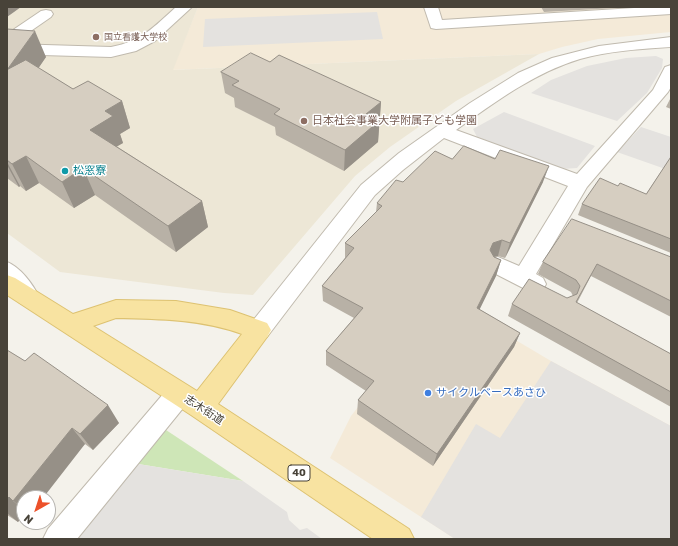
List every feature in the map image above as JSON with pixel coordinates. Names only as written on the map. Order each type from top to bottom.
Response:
[{"type":"main road","name":"志木街道","points":[[7,284],[190,400],[398,539]]},
{"type":"main road","points":[[72,324],[116,309],[176,310],[230,320],[259,330],[190,400]]},
{"type":"street","points":[[7,49],[111,52],[131,48],[150,38],[184,7]]},
{"type":"street","points":[[431,7],[436,25],[671,10]]},
{"type":"street","points":[[7,42],[46,14]]},
{"type":"street","points":[[599,15],[615,37]]},
{"type":"street","points":[[259,330],[368,190],[386,172],[442,131],[532,73],[575,56],[615,37],[670,44]]},
{"type":"street","points":[[523,277],[568,221],[580,183],[660,92],[671,70]]},
{"type":"street","points":[[442,131],[580,183]]},
{"type":"street","points":[[498,264],[556,295]]},
{"type":"street","points":[[7,271],[28,297]]},
{"type":"street","points":[[58,539],[190,400]]},
{"type":"shaded area","points":[[7,7],[198,7],[173,70],[539,54],[456,101],[390,147],[355,176],[253,295],[224,293],[60,272],[7,233]]},
{"type":"shaded area","points":[[198,7],[671,7],[671,32],[598,39],[539,54],[172,70]]},
{"type":"shaded area","points":[[377,12],[383,39],[203,47],[205,19]]},
{"type":"shaded area","points":[[656,56],[663,59],[662,68],[647,93],[617,121],[531,93],[551,80],[587,66],[626,58]]},
{"type":"shaded area","points":[[504,112],[595,146],[577,168],[562,169],[477,137],[473,129]]},
{"type":"shaded area","points":[[641,127],[671,137],[671,171],[617,152]]},
{"type":"shaded area","points":[[443,297],[551,361],[671,426],[671,539],[455,539],[330,458],[351,416]]},
{"type":"shaded area","points":[[551,361],[671,426],[671,539],[455,539],[421,517],[476,424],[500,438]]},
{"type":"shaded area","points":[[132,463],[243,481],[287,512],[289,520],[300,530],[307,528],[322,539],[70,539]]},
{"type":"green space","points":[[166,430],[243,481],[132,463],[155,433]]},
{"type":"building","points":[[7,29],[35,31],[7,70]]},
{"type":"building","points":[[251,53],[270,62],[279,55],[381,102],[366,114],[379,121],[345,150],[274,114],[280,109],[232,85],[239,81],[221,72]]},
{"type":"building","name":"松窓寮","points":[[26,60],[73,89],[88,81],[122,101],[105,111],[113,116],[90,130],[202,201],[168,226],[83,168],[62,182],[26,156],[12,164],[7,160],[7,70]]},
{"type":"building","points":[[464,146],[495,159],[500,150],[549,166],[510,243],[502,240],[493,243],[490,250],[494,257],[501,260],[477,308],[520,333],[437,454],[358,400],[374,381],[326,351],[363,308],[322,286],[354,248],[345,243],[382,206],[377,203],[396,180],[403,182],[435,151],[452,159]]},
{"type":"building","points":[[671,157],[671,239],[582,204],[600,178],[618,186],[620,183],[646,194]]},
{"type":"building","points":[[572,219],[671,257],[671,301],[597,264],[576,302],[671,354],[671,392],[512,304],[529,279],[567,298],[577,294],[580,286],[576,280],[543,262]]},
{"type":"building","points":[[7,350],[25,361],[34,353],[108,405],[80,434],[72,428],[22,490],[16,490],[16,497],[13,501],[9,497],[7,499]]},
{"type":"place","name":"国立看護大学校","points":[[96,37]]},
{"type":"place","name":"日本社会事業大学附属子ども学園","points":[[304,121]]},
{"type":"place","name":"松窓寮","points":[[65,171]]},
{"type":"place","name":"サイクルベースあさひ","points":[[428,393]]}]
